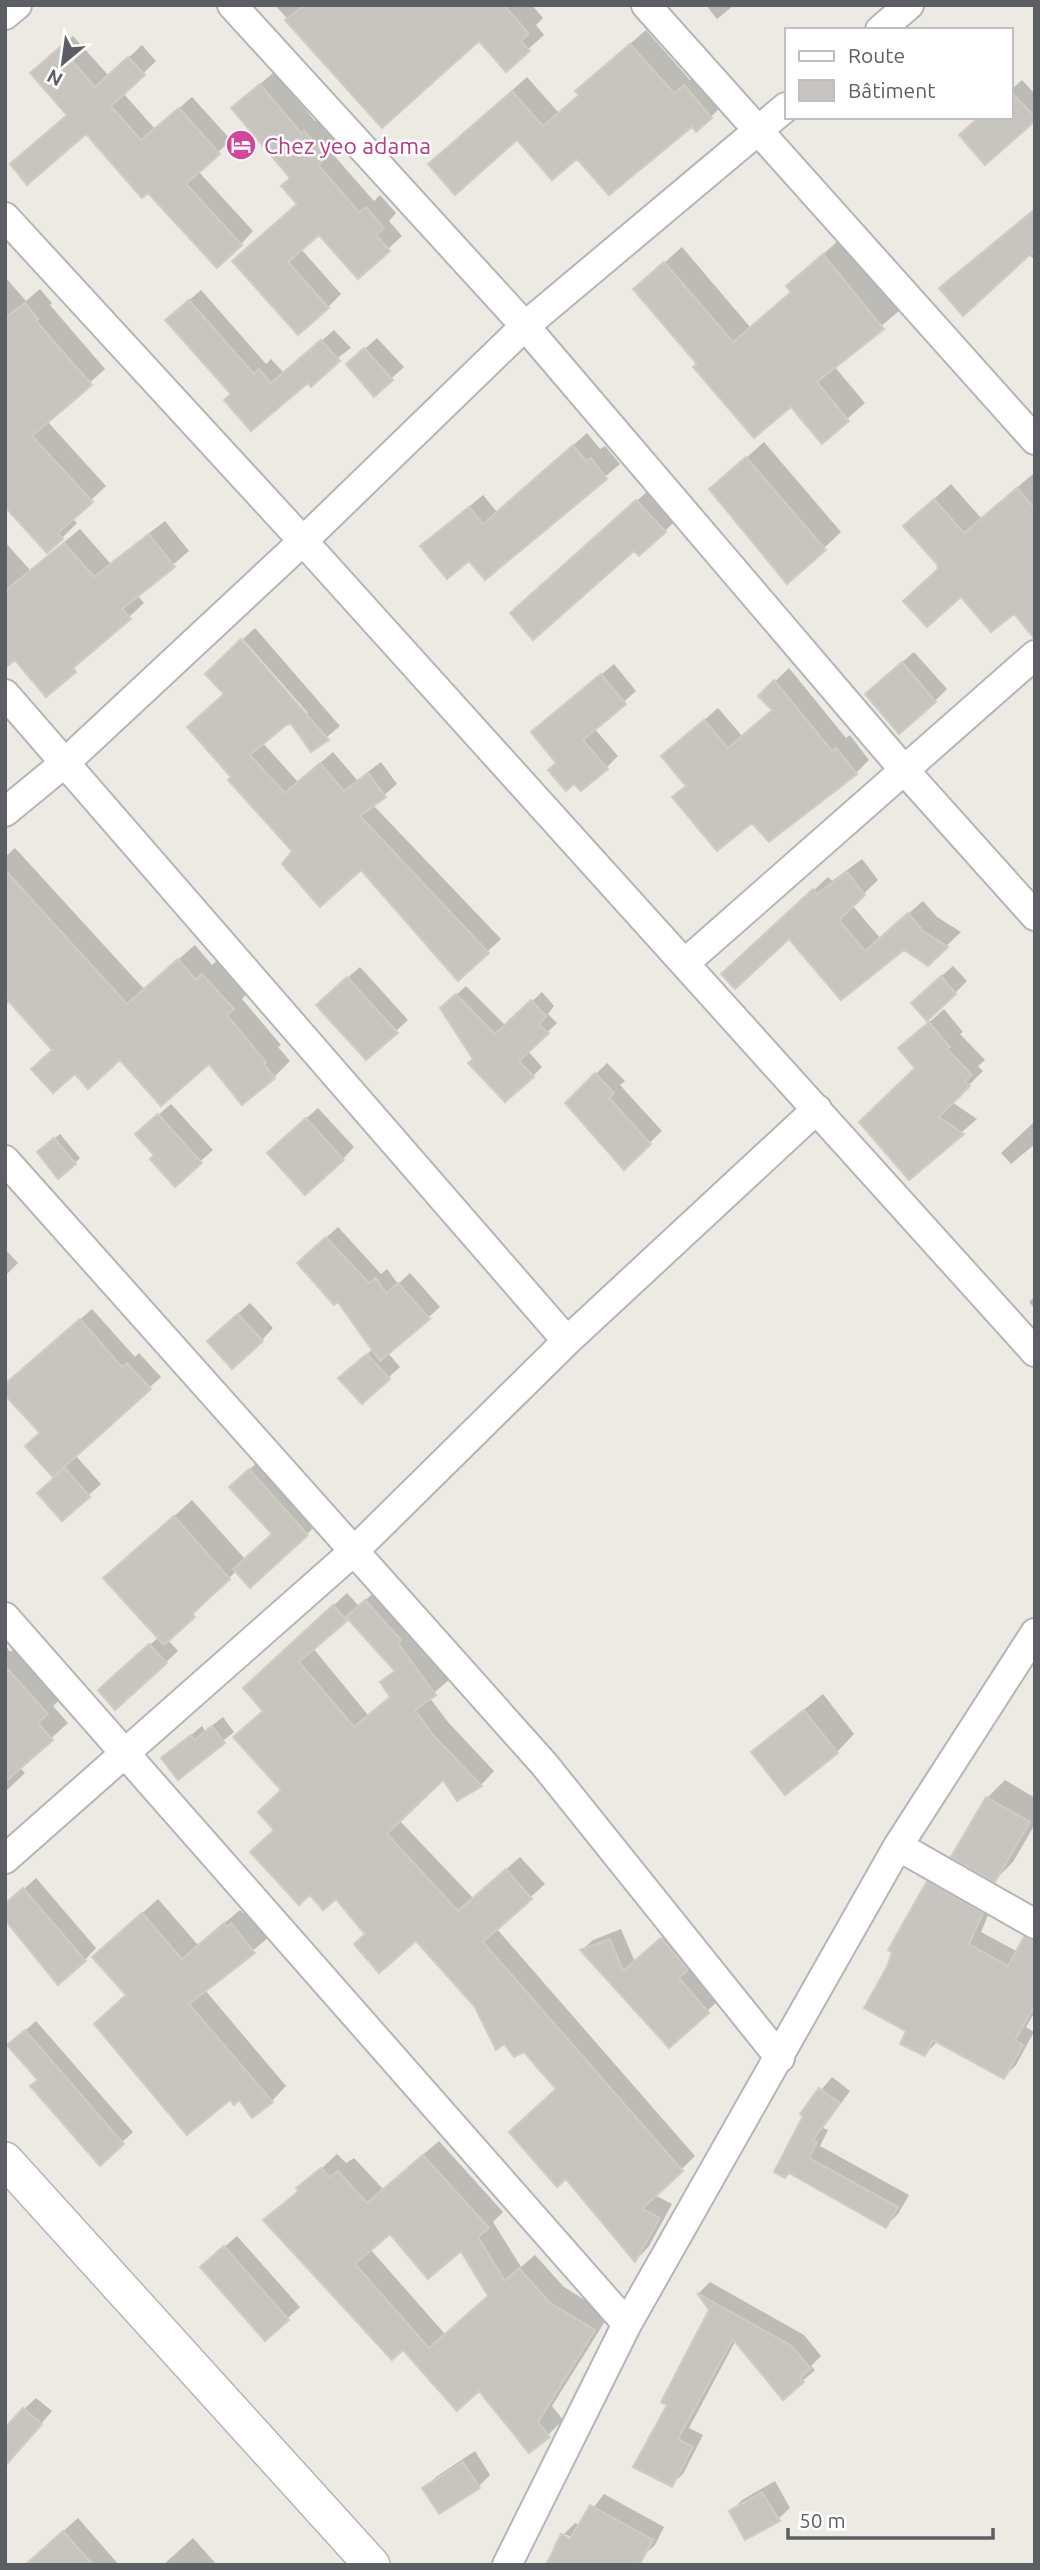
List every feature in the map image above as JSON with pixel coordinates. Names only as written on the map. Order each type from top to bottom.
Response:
[{"type":"street","points":[[5,15],[17,5]]},
{"type":"street","points":[[232,5],[524,326],[905,771],[1035,916]]},
{"type":"street","points":[[646,5],[1035,440]]},
{"type":"street","points":[[882,28],[909,5]]},
{"type":"street","points":[[5,811],[67,761],[303,541],[524,326],[785,108]]},
{"type":"street","points":[[5,217],[303,541],[1035,1352]]},
{"type":"street","points":[[685,963],[1035,656]]},
{"type":"street","points":[[5,694],[67,761],[567,1341]]},
{"type":"street","points":[[5,1859],[354,1551],[567,1341],[817,1109]]},
{"type":"street","points":[[5,1160],[544,1764],[780,2058]]},
{"type":"street","points":[[5,1617],[627,2324]]},
{"type":"street","points":[[508,2565],[627,2324],[898,1846],[1035,1633]]},
{"type":"street","points":[[898,1846],[1035,1924]]},
{"type":"street","points":[[5,2160],[372,2565]]},
{"type":"building","points":[[304,5],[504,5],[529,34],[521,41],[530,51],[506,72],[479,41],[382,128],[285,20]]},
{"type":"building","points":[[630,44],[674,93],[684,85],[712,118],[696,132],[692,127],[609,195],[577,159],[552,180],[517,140],[455,195],[428,164],[512,91],[543,126],[579,95],[575,91]]},
{"type":"building","points":[[60,47],[95,87],[128,57],[145,75],[111,106],[141,140],[179,108],[220,154],[186,184],[242,245],[217,268],[148,193],[142,198],[86,134],[27,185],[10,164],[67,115],[30,73]]},
{"type":"building","points":[[260,84],[301,133],[304,131],[327,157],[318,165],[359,212],[366,207],[384,228],[376,235],[390,251],[358,279],[319,235],[288,262],[329,308],[298,335],[232,261],[297,204],[281,186],[290,178],[231,108]]},
{"type":"building","points":[[1012,93],[1035,117],[1035,121],[985,165],[959,135],[977,119],[1012,119]]},
{"type":"building","points":[[1035,209],[1035,250],[963,316],[939,288]]},
{"type":"building","points":[[823,254],[884,329],[817,382],[849,421],[822,444],[791,407],[754,438],[693,367],[697,364],[633,289],[664,262],[733,342],[791,292],[786,286]]},
{"type":"building","points":[[189,300],[254,374],[259,369],[271,383],[321,340],[340,361],[311,387],[308,383],[251,431],[224,400],[231,394],[165,320]]},
{"type":"building","points":[[25,303],[38,319],[36,321],[92,385],[32,436],[93,502],[58,533],[63,539],[47,553],[5,507],[5,318]]},
{"type":"building","points":[[364,348],[393,380],[374,397],[346,364]]},
{"type":"building","points":[[573,445],[586,461],[591,458],[607,479],[485,580],[469,561],[447,579],[420,546],[469,507],[483,524]]},
{"type":"building","points":[[746,457],[826,550],[787,584],[709,489]]},
{"type":"building","points":[[1017,488],[1035,509],[1035,639],[1014,614],[991,632],[961,597],[927,627],[903,601],[938,569],[937,564],[903,526],[934,499],[964,533]]},
{"type":"building","points":[[636,500],[666,532],[639,556],[634,551],[533,640],[510,613]]},
{"type":"building","points":[[149,534],[175,567],[122,609],[131,619],[73,668],[76,672],[46,697],[15,660],[5,668],[5,591],[64,543],[94,577]]},
{"type":"building","points":[[241,639],[329,740],[311,752],[291,724],[286,725],[250,755],[285,793],[320,763],[344,791],[368,773],[386,797],[360,816],[489,953],[458,981],[361,870],[320,907],[282,864],[292,851],[228,780],[231,777],[187,727],[224,694],[205,674]]},
{"type":"building","points":[[902,662],[936,702],[899,734],[865,694]]},
{"type":"building","points":[[601,674],[626,704],[583,740],[608,769],[581,791],[574,784],[566,791],[548,770],[556,763],[531,732]]},
{"type":"building","points":[[774,680],[832,751],[836,748],[857,774],[769,842],[752,823],[717,851],[672,797],[686,786],[661,756],[704,720],[728,748],[772,710],[758,696]]},
{"type":"building","points":[[5,870],[127,1004],[178,959],[196,980],[202,974],[234,1009],[227,1015],[266,1062],[264,1064],[275,1078],[242,1105],[209,1064],[161,1106],[120,1060],[88,1089],[75,1074],[53,1093],[31,1069],[52,1050],[5,997]]},
{"type":"building","points":[[847,872],[865,895],[839,920],[865,951],[908,913],[923,931],[948,947],[928,966],[904,950],[841,1000],[789,939],[735,989],[721,974],[813,889],[817,894]]},
{"type":"building","points":[[941,976],[956,994],[927,1021],[911,1003]]},
{"type":"building","points":[[347,977],[398,1033],[366,1060],[316,1005]]},
{"type":"building","points":[[456,994],[495,1034],[531,1000],[546,1016],[539,1025],[549,1033],[519,1061],[534,1077],[505,1102],[468,1063],[473,1059],[440,1008]]},
{"type":"building","points":[[929,1022],[950,1047],[947,1049],[972,1075],[965,1081],[970,1086],[939,1117],[964,1134],[909,1180],[859,1122],[915,1068],[898,1048]]},
{"type":"building","points":[[595,1073],[614,1093],[609,1098],[651,1144],[624,1170],[565,1103]]},
{"type":"building","points":[[158,1114],[202,1163],[175,1187],[150,1159],[154,1155],[135,1134]]},
{"type":"building","points":[[306,1118],[344,1160],[305,1195],[267,1153]]},
{"type":"building","points":[[54,1138],[76,1164],[58,1179],[37,1152]]},
{"type":"building","points":[[326,1237],[369,1283],[376,1278],[386,1293],[398,1283],[430,1319],[380,1361],[338,1302],[334,1305],[297,1263]]},
{"type":"building","points":[[238,1314],[263,1341],[232,1369],[207,1341]]},
{"type":"building","points":[[80,1319],[122,1367],[127,1363],[151,1389],[53,1477],[25,1446],[40,1433],[5,1395],[5,1384]]},
{"type":"building","points":[[367,1354],[390,1379],[362,1404],[338,1378]]},
{"type":"building","points":[[65,1468],[90,1497],[62,1521],[37,1493]]},
{"type":"building","points":[[249,1469],[308,1535],[250,1588],[233,1569],[272,1534],[229,1487]]},
{"type":"building","points":[[174,1516],[230,1579],[192,1614],[195,1617],[164,1645],[103,1578]]},
{"type":"building","points":[[365,1600],[401,1640],[398,1643],[436,1695],[415,1710],[434,1736],[482,1786],[457,1801],[443,1780],[387,1834],[458,1911],[506,1869],[532,1899],[483,1942],[683,2171],[642,2209],[660,2218],[635,2262],[566,2179],[557,2187],[509,2132],[556,2089],[524,2052],[514,2057],[504,2044],[496,2050],[475,2007],[416,1941],[379,1973],[354,1944],[365,1934],[336,1899],[323,1910],[310,1895],[299,1905],[250,1852],[274,1830],[258,1812],[281,1790],[233,1737],[263,1711],[243,1688],[333,1605],[347,1621],[299,1662],[354,1727],[390,1697],[380,1682],[395,1671],[346,1617]]},
{"type":"building","points":[[149,1644],[167,1663],[115,1710],[98,1690]]},
{"type":"building","points":[[5,1666],[48,1714],[38,1723],[53,1740],[5,1782]]},
{"type":"building","points":[[804,1710],[838,1753],[785,1795],[751,1752]]},
{"type":"building","points":[[212,1726],[225,1743],[178,1780],[161,1758],[191,1735],[194,1740]]},
{"type":"building","points":[[986,1797],[1030,1822],[995,1882],[951,1857]]},
{"type":"building","points":[[927,1881],[983,1913],[969,1944],[1008,1966],[1024,1937],[1035,1941],[1035,2005],[1015,2040],[1023,2045],[1004,2079],[933,2040],[925,2056],[900,2044],[906,2031],[864,2008],[887,1967],[892,1952],[888,1950]]},
{"type":"building","points":[[23,1888],[86,1961],[58,1985],[5,1920],[5,1904]]},
{"type":"building","points":[[142,1913],[182,1959],[224,1923],[227,1927],[231,1923],[255,1953],[189,2004],[273,2102],[252,2118],[239,2100],[234,2105],[230,2100],[187,2135],[94,2024],[126,1995],[92,1957]]},
{"type":"building","points":[[661,1938],[688,1970],[679,1978],[709,2013],[669,2048],[580,1950],[610,1939],[623,1971]]},
{"type":"building","points":[[25,2030],[124,2144],[100,2166],[30,2086],[38,2080],[7,2045]]},
{"type":"building","points":[[819,2088],[840,2103],[813,2140],[817,2142],[809,2158],[898,2207],[886,2228],[789,2173],[785,2178],[774,2172],[803,2116],[800,2114]]},
{"type":"building","points":[[423,2155],[489,2228],[478,2237],[505,2281],[519,2268],[549,2302],[595,2330],[538,2422],[550,2437],[529,2453],[479,2391],[457,2411],[403,2350],[392,2360],[263,2220],[299,2191],[296,2188],[321,2168],[330,2177],[338,2171],[367,2203]],"holes":[[[390,2234],[428,2279],[461,2251],[488,2296],[429,2348],[355,2264]]]},
{"type":"building","points":[[224,2246],[289,2320],[265,2341],[200,2267]]},
{"type":"building","points":[[697,2293],[792,2346],[811,2369],[800,2377],[804,2382],[783,2400],[733,2339],[678,2439],[693,2447],[672,2487],[633,2467],[667,2405],[661,2402],[709,2310]]},
{"type":"building","points":[[23,2408],[42,2424],[5,2466],[5,2428]]},
{"type":"building","points":[[463,2462],[480,2488],[439,2514],[422,2488]]},
{"type":"building","points":[[762,2492],[780,2521],[745,2540],[729,2511]]},
{"type":"building","points":[[590,2505],[653,2540],[639,2565],[546,2565],[561,2534],[570,2539]]},
{"type":"building","points":[[63,2531],[93,2565],[25,2565]]},
{"type":"place","name":"Chez yeo adama","points":[[241,145]]}]
